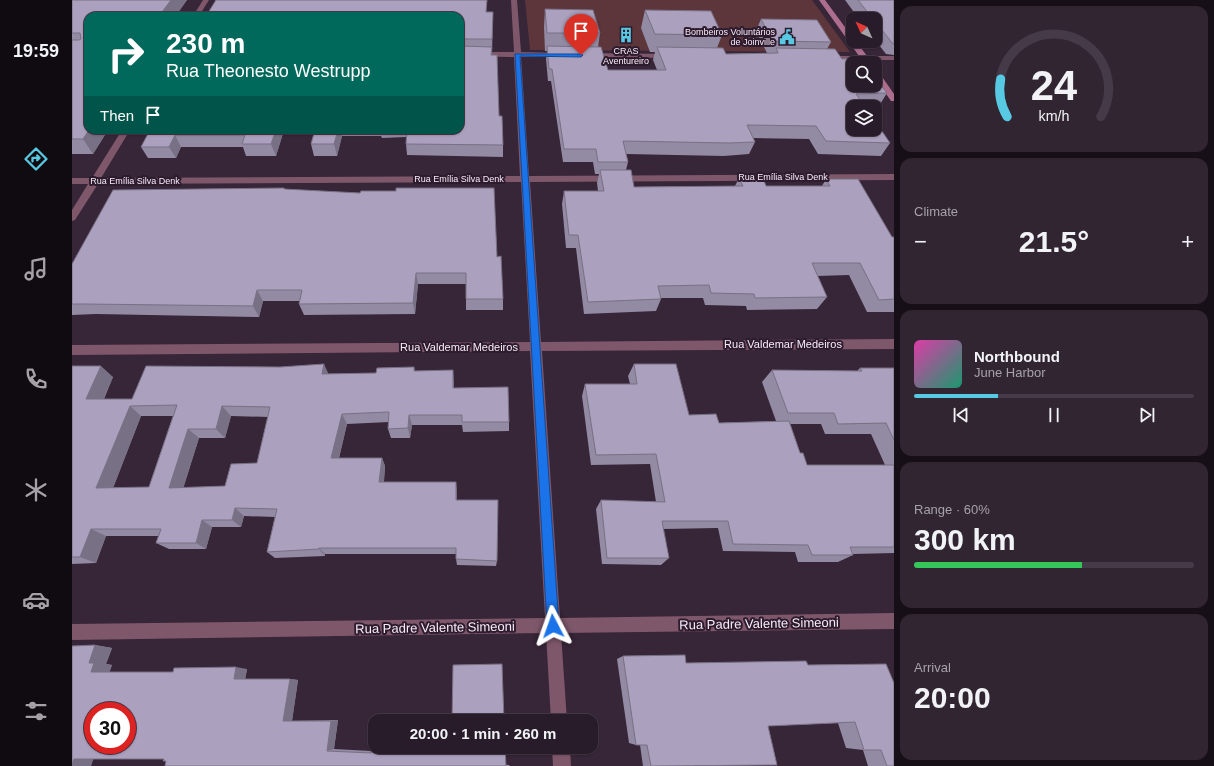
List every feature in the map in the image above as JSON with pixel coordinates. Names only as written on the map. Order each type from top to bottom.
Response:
[{"type":"street","points":[[198,12],[206,0]]},
{"type":"street","points":[[514,0],[559,714]]},
{"type":"street","points":[[822,0],[863,56]]},
{"type":"street","points":[[464,54],[676,56]]},
{"type":"street","points":[[820,58],[846,59]]},
{"type":"street","points":[[882,59],[894,58]]},
{"type":"street","points":[[882,83],[894,99]]},
{"type":"street","points":[[72,218],[124,134]]},
{"type":"street","name":"Rua Emília Silva Denk","points":[[72,181],[894,177]]},
{"type":"street","name":"Rua Valdemar Medeiros","points":[[72,350],[894,344]]},
{"type":"street","name":"Rua Padre Valente Simeoni","points":[[72,632],[894,621]]},
{"type":"street","points":[[561,754],[562,766]]},
{"type":"shaded area","points":[[525,0],[812,0],[850,52],[530,50]]},
{"type":"building","points":[[72,0],[171,0],[162,12],[84,12],[84,134],[86,134],[83,139],[72,139],[72,40],[81,39],[80,33],[72,33]]},
{"type":"building","points":[[216,0],[487,0],[486,12],[493,12],[492,39],[464,39],[464,12],[209,12]]},
{"type":"building","points":[[858,0],[894,0],[894,44],[882,30],[882,12],[867,12]]},
{"type":"building","points":[[545,9],[593,10],[600,33],[547,33]]},
{"type":"building","points":[[645,10],[711,11],[722,35],[655,34]]},
{"type":"building","points":[[761,19],[817,20],[831,42],[772,41]]},
{"type":"building","points":[[464,46],[492,47],[491,55],[497,55],[499,116],[502,116],[503,145],[406,144],[407,134],[464,134]]},
{"type":"building","points":[[547,46],[601,47],[608,70],[666,70],[657,47],[723,48],[726,54],[778,53],[776,48],[835,49],[842,59],[846,59],[846,92],[882,92],[882,87],[887,93],[856,94],[860,100],[846,100],[846,136],[882,136],[882,131],[890,143],[826,141],[816,126],[747,125],[755,142],[623,141],[628,162],[598,162],[596,149],[564,149],[552,69],[549,69]]},
{"type":"building","points":[[148,134],[275,134],[271,144],[242,144],[245,135],[175,135],[169,147],[141,147]]},
{"type":"building","points":[[314,134],[337,134],[334,144],[311,144]]},
{"type":"building","points":[[600,170],[631,170],[634,187],[743,186],[739,178],[763,178],[766,186],[830,186],[826,179],[858,179],[892,237],[894,237],[894,299],[879,300],[860,263],[812,263],[827,297],[755,298],[754,294],[711,293],[709,285],[658,286],[661,299],[588,302],[578,235],[569,235],[564,191],[604,191]]},
{"type":"building","points":[[284,188],[360,193],[361,191],[396,191],[396,188],[494,188],[497,257],[501,256],[503,299],[466,299],[466,273],[416,273],[413,303],[299,304],[302,290],[257,290],[253,306],[72,304],[72,264],[113,190]]},
{"type":"building","points":[[324,364],[322,374],[376,373],[377,368],[414,367],[414,371],[453,370],[453,388],[508,387],[509,422],[462,422],[462,415],[409,415],[408,428],[388,429],[389,412],[342,414],[331,458],[382,458],[379,482],[456,482],[456,500],[498,500],[497,561],[456,559],[456,548],[319,548],[267,552],[277,509],[235,508],[232,520],[202,520],[196,543],[156,543],[161,529],[91,529],[80,557],[72,557],[72,366],[101,366],[86,399],[132,399],[146,366],[280,367]],"holes":[[[177,405],[149,487],[96,488],[130,406]],[[222,406],[270,407],[257,463],[231,464],[225,486],[169,488],[188,429],[216,429]]]},
{"type":"building","points":[[634,364],[676,364],[689,415],[716,414],[719,423],[789,421],[800,453],[803,453],[807,465],[894,465],[894,547],[850,547],[853,555],[812,555],[808,545],[733,544],[728,521],[662,521],[669,558],[607,558],[601,500],[665,502],[656,454],[596,455],[585,384],[637,384]]},
{"type":"building","points":[[860,368],[894,368],[894,440],[886,423],[838,424],[834,413],[788,413],[772,370],[862,371]]},
{"type":"building","points":[[95,645],[89,663],[94,663],[91,672],[173,672],[174,668],[236,667],[234,679],[290,679],[283,721],[331,721],[327,751],[368,754],[505,754],[506,766],[165,766],[166,761],[163,761],[164,759],[74,759],[72,765],[72,646]]},
{"type":"building","points":[[685,655],[686,663],[806,661],[808,665],[886,664],[894,683],[894,766],[887,766],[881,750],[864,750],[855,722],[768,726],[777,765],[651,766],[647,745],[636,745],[623,656]]},
{"type":"building","points":[[502,664],[504,714],[452,714],[453,665]]},
{"type":"place","name":"CRAS Aventureiro","points":[[626,35]]},
{"type":"place","name":"Bombeiros Voluntários de Joinville","points":[[787,37]]},
{"type":"route","points":[[553,626],[517,55],[581,55]]}]
